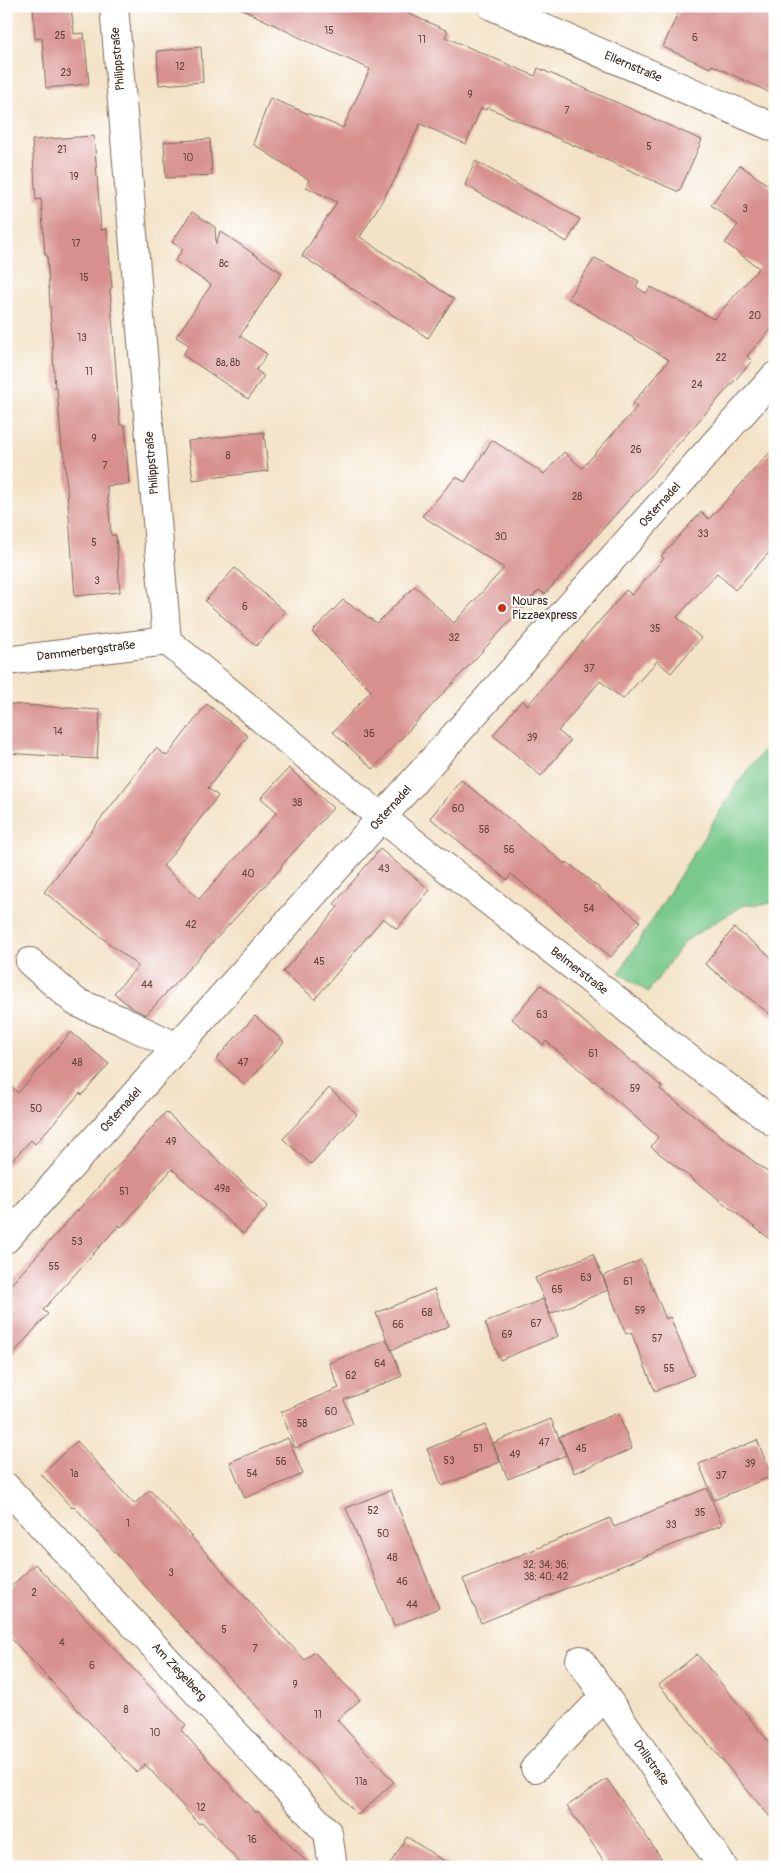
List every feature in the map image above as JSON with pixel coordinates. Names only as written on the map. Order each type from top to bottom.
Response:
[{"type":"street","name":"Philippstraße","points":[[114,6],[166,641]]},
{"type":"street","name":"Ellernstraße","points":[[492,6],[775,128]]},
{"type":"street","name":"Osternadel","points":[[6,1239],[775,376]]},
{"type":"street","name":"Dammerbergstraße","points":[[6,661],[166,641]]},
{"type":"street","points":[[166,641],[382,818]]},
{"type":"street","name":"Belmerstraße","points":[[382,818],[615,999],[669,1044],[775,1123]]},
{"type":"street","points":[[30,962],[76,1002],[177,1047]]},
{"type":"street","name":"Am Ziegelberg","points":[[6,1487],[328,1833],[333,1867]]},
{"type":"street","name":"Drillstraße","points":[[580,1660],[723,1867]]},
{"type":"street","points":[[535,1768],[605,1696]]},
{"type":"green space","points":[[775,736],[775,903],[744,905],[685,941],[648,992],[619,973],[735,787]]},
{"type":"building","points":[[33,6],[71,6],[74,34],[84,33],[89,84],[46,88],[42,38],[35,39]]},
{"type":"building","points":[[236,6],[391,6],[448,31],[445,37],[535,76],[538,68],[702,140],[679,192],[487,107],[486,110],[481,108],[466,144],[420,124],[395,179],[360,237],[454,299],[428,338],[302,256],[337,202],[306,187],[309,180],[253,144],[270,98],[343,128],[370,69]]},
{"type":"building","points":[[681,6],[775,6],[775,95],[712,65],[710,68],[663,47]]},
{"type":"building","points":[[201,47],[203,82],[159,85],[157,51]]},
{"type":"building","points":[[94,136],[101,230],[107,229],[120,425],[125,425],[129,484],[107,486],[111,535],[116,535],[120,592],[75,596],[64,450],[62,451],[57,388],[55,388],[47,255],[45,255],[41,199],[36,200],[32,140]]},
{"type":"building","points":[[210,139],[212,175],[166,178],[164,142]]},
{"type":"building","points":[[475,161],[580,219],[567,242],[465,185]]},
{"type":"building","points":[[740,165],[775,190],[775,325],[747,356],[752,361],[545,594],[539,590],[373,769],[333,732],[371,691],[312,632],[343,600],[377,623],[415,586],[454,623],[504,568],[422,516],[456,477],[465,482],[492,440],[544,474],[564,452],[582,468],[637,407],[632,404],[669,360],[568,298],[595,258],[639,281],[636,287],[646,293],[651,287],[714,319],[759,268],[725,243],[738,225],[711,205]]},
{"type":"building","points":[[192,212],[215,227],[216,244],[220,231],[282,273],[240,336],[267,354],[256,370],[264,376],[248,399],[183,355],[189,345],[176,337],[211,285],[175,261],[183,249],[172,242]]},
{"type":"building","points":[[264,432],[268,471],[193,480],[188,441]]},
{"type":"building","points":[[775,447],[775,546],[735,590],[717,573],[677,617],[701,638],[671,673],[657,661],[623,699],[600,681],[558,731],[570,741],[541,776],[493,735],[522,700],[528,705],[626,590],[632,595],[664,558],[661,556],[701,512],[709,519]]},
{"type":"building","points":[[235,568],[285,612],[256,646],[205,601]]},
{"type":"building","points":[[6,704],[100,710],[97,759],[6,753]]},
{"type":"building","points":[[207,704],[248,736],[208,788],[218,796],[163,866],[199,899],[277,812],[261,798],[289,768],[333,808],[282,867],[146,1015],[132,1008],[114,993],[138,966],[44,892],[156,748],[167,756]]},
{"type":"building","points":[[461,780],[565,864],[567,862],[640,921],[611,957],[511,874],[507,880],[430,818]]},
{"type":"building","points":[[380,849],[430,890],[397,929],[383,918],[315,999],[283,972],[338,907],[334,904]]},
{"type":"building","points":[[734,928],[775,960],[775,1018],[705,964]]},
{"type":"building","points":[[541,985],[634,1062],[662,1087],[660,1089],[775,1178],[775,1243],[651,1147],[658,1137],[595,1081],[546,1041],[543,1045],[512,1019]]},
{"type":"building","points":[[255,1016],[284,1042],[245,1085],[216,1059]]},
{"type":"building","points":[[71,1032],[109,1064],[82,1095],[80,1093],[35,1144],[31,1140],[6,1167],[6,1082],[18,1093]]},
{"type":"building","points":[[329,1088],[357,1114],[311,1164],[283,1139]]},
{"type":"building","points":[[166,1112],[268,1206],[243,1234],[172,1169],[121,1227],[119,1225],[43,1310],[48,1314],[6,1362],[6,1290]]},
{"type":"building","points":[[593,1254],[608,1290],[550,1314],[535,1278]]},
{"type":"building","points":[[641,1260],[666,1319],[670,1317],[694,1375],[655,1391],[631,1332],[626,1334],[603,1276]]},
{"type":"building","points":[[434,1289],[449,1326],[391,1350],[376,1313]]},
{"type":"building","points":[[543,1299],[558,1336],[500,1360],[485,1323]]},
{"type":"building","points":[[387,1339],[402,1376],[344,1400],[353,1424],[295,1448],[281,1412],[339,1388],[329,1363]]},
{"type":"building","points":[[618,1413],[632,1449],[574,1473],[559,1437]]},
{"type":"building","points":[[551,1419],[566,1455],[508,1479],[493,1443]]},
{"type":"building","points":[[485,1425],[500,1462],[442,1486],[427,1449]]},
{"type":"building","points":[[288,1438],[303,1474],[245,1498],[230,1462]]},
{"type":"building","points":[[757,1440],[772,1476],[714,1500],[699,1464]]},
{"type":"building","points":[[77,1441],[134,1504],[150,1490],[245,1597],[305,1660],[314,1652],[360,1700],[337,1720],[394,1782],[358,1815],[173,1617],[74,1506],[72,1508],[41,1474]]},
{"type":"building","points":[[707,1488],[722,1525],[481,1623],[463,1579],[610,1518],[614,1527]]},
{"type":"building","points":[[391,1490],[439,1608],[394,1626],[346,1508]]},
{"type":"building","points":[[35,1564],[186,1725],[181,1730],[256,1813],[258,1811],[311,1867],[244,1867],[202,1822],[199,1824],[145,1764],[136,1772],[6,1633],[6,1591]]},
{"type":"building","points":[[697,1654],[775,1749],[775,1823],[659,1685]]},
{"type":"building","points":[[607,1779],[667,1867],[608,1867],[567,1806]]},
{"type":"building","points":[[407,1837],[453,1867],[388,1867]]},
{"type":"place","name":"Nouras Pizzaexpress","points":[[502,608]]}]
